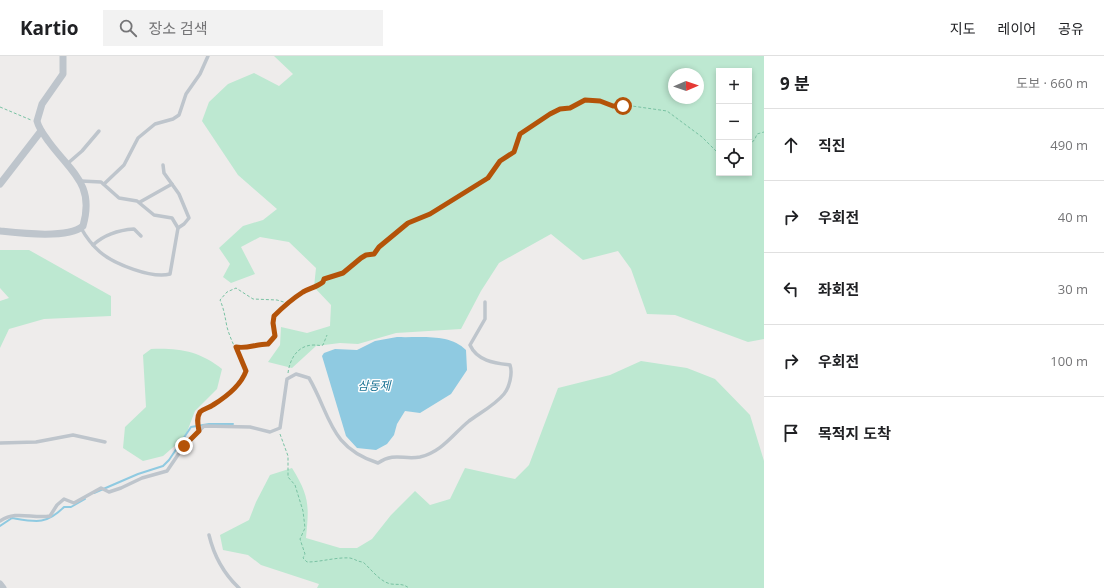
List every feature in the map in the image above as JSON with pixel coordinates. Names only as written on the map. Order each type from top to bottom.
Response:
[{"type":"street","points":[[0,231],[45,234],[72,232],[81,228],[84,222],[86,207],[84,189],[81,181],[41,131],[36,120],[42,104],[60,80],[62,74],[62,56]]},
{"type":"street","points":[[0,184],[41,131]]},
{"type":"street","points":[[0,584],[3,588]]},
{"type":"lane","points":[[104,184],[124,165],[138,138],[155,124],[173,119],[179,115],[186,94],[200,74],[208,56]]},
{"type":"lane","points":[[67,164],[82,151],[98,132]]},
{"type":"lane","points":[[163,165],[164,173],[187,210],[189,218],[178,228]]},
{"type":"lane","points":[[81,181],[96,181],[104,184],[118,198],[140,202],[154,215],[172,218],[178,228],[170,274],[152,275],[121,264],[101,253],[93,245],[81,228]]},
{"type":"lane","points":[[140,202],[172,184]]},
{"type":"lane","points":[[93,245],[108,234],[124,230],[134,229],[140,236]]},
{"type":"lane","points":[[0,521],[13,515],[37,518],[50,516],[57,505],[64,499],[74,503],[101,488],[109,492],[142,478],[167,471],[184,446],[204,426],[250,427],[270,432],[278,430],[287,379],[296,374],[309,378],[332,428],[346,447],[378,463],[386,458],[398,456],[419,457],[438,449],[449,442],[467,423],[504,394],[510,381],[512,370],[510,365],[492,363],[482,359],[472,350],[470,345],[485,319],[486,302]]},
{"type":"lane","points":[[0,443],[36,442],[73,435],[105,442]]},
{"type":"lane","points":[[209,535],[216,557],[228,577],[238,588]]},
{"type":"path","points":[[236,347],[249,349],[258,344],[268,344],[275,336],[273,323],[274,316],[288,303],[305,291],[315,288],[323,282],[324,279],[343,273],[366,255],[374,254],[379,247],[408,223],[430,214],[488,178],[500,161],[514,152],[520,134],[560,109],[570,108],[585,100],[600,101],[613,106],[632,106],[667,111],[702,137],[716,151]]},
{"type":"path","points":[[0,107],[36,120]]},
{"type":"path","points":[[752,142],[755,139],[756,134],[764,132]]},
{"type":"path","points":[[199,431],[197,418],[200,411],[212,406],[227,395],[243,377],[246,371],[228,328],[226,314],[220,300],[226,292],[236,288],[254,300],[277,300],[288,303]]},
{"type":"path","points":[[287,379],[292,358],[299,349],[306,346],[323,346],[327,335]]},
{"type":"path","points":[[278,430],[288,456],[288,477],[295,485],[302,511],[305,528],[300,538],[305,554],[303,558],[307,562],[351,558],[358,562],[363,562],[381,579],[390,584],[403,584],[410,588]]},
{"type":"green space","points":[[274,56],[764,56],[764,339],[748,342],[675,315],[647,314],[631,269],[618,251],[583,260],[551,234],[499,263],[481,291],[461,329],[396,333],[358,344],[340,343],[316,346],[292,368],[268,362],[280,345],[281,327],[307,333],[330,326],[331,305],[314,287],[316,268],[289,242],[260,237],[241,247],[255,274],[231,283],[223,277],[230,264],[219,248],[243,226],[263,220],[277,209],[238,175],[202,121],[209,102],[228,84],[254,73],[279,86],[293,74]]},
{"type":"green space","points":[[0,250],[29,250],[111,296],[111,316],[44,319],[9,329],[0,348],[0,301],[9,298],[0,288]]},
{"type":"green space","points":[[151,349],[171,349],[197,354],[222,369],[217,389],[195,411],[185,437],[163,456],[143,461],[123,448],[125,427],[146,407],[143,355]]},
{"type":"green space","points":[[641,361],[687,368],[715,379],[750,415],[764,461],[764,588],[317,588],[319,584],[261,565],[248,555],[223,550],[220,535],[249,520],[256,502],[270,475],[292,468],[302,487],[307,502],[308,518],[306,538],[340,548],[357,548],[372,539],[391,515],[415,491],[430,505],[450,499],[465,468],[515,479],[529,465],[558,388],[610,375]]},
{"type":"water","name":"삼동제","points":[[397,337],[424,337],[451,341],[466,350],[467,370],[451,394],[420,413],[405,411],[397,424],[394,435],[387,444],[376,450],[357,448],[346,436],[322,356],[324,353],[335,349],[357,350],[375,341]]},
{"type":"waterway","points":[[94,493],[138,474],[163,466],[169,460],[191,427],[209,424],[233,424]]},
{"type":"waterway","points":[[0,526],[12,518],[40,521],[52,517],[64,507],[71,507],[85,499]]},
{"type":"route","points":[[184,446],[199,431],[197,418],[200,411],[212,406],[227,395],[243,377],[246,371],[236,347],[249,349],[258,344],[268,344],[275,336],[273,323],[274,316],[288,303],[305,291],[315,288],[323,282],[324,279],[343,273],[366,255],[371,256],[374,254],[379,247],[408,223],[430,214],[488,178],[500,161],[514,152],[520,134],[550,114],[560,109],[570,108],[585,100],[600,101],[613,106],[623,106]]}]
